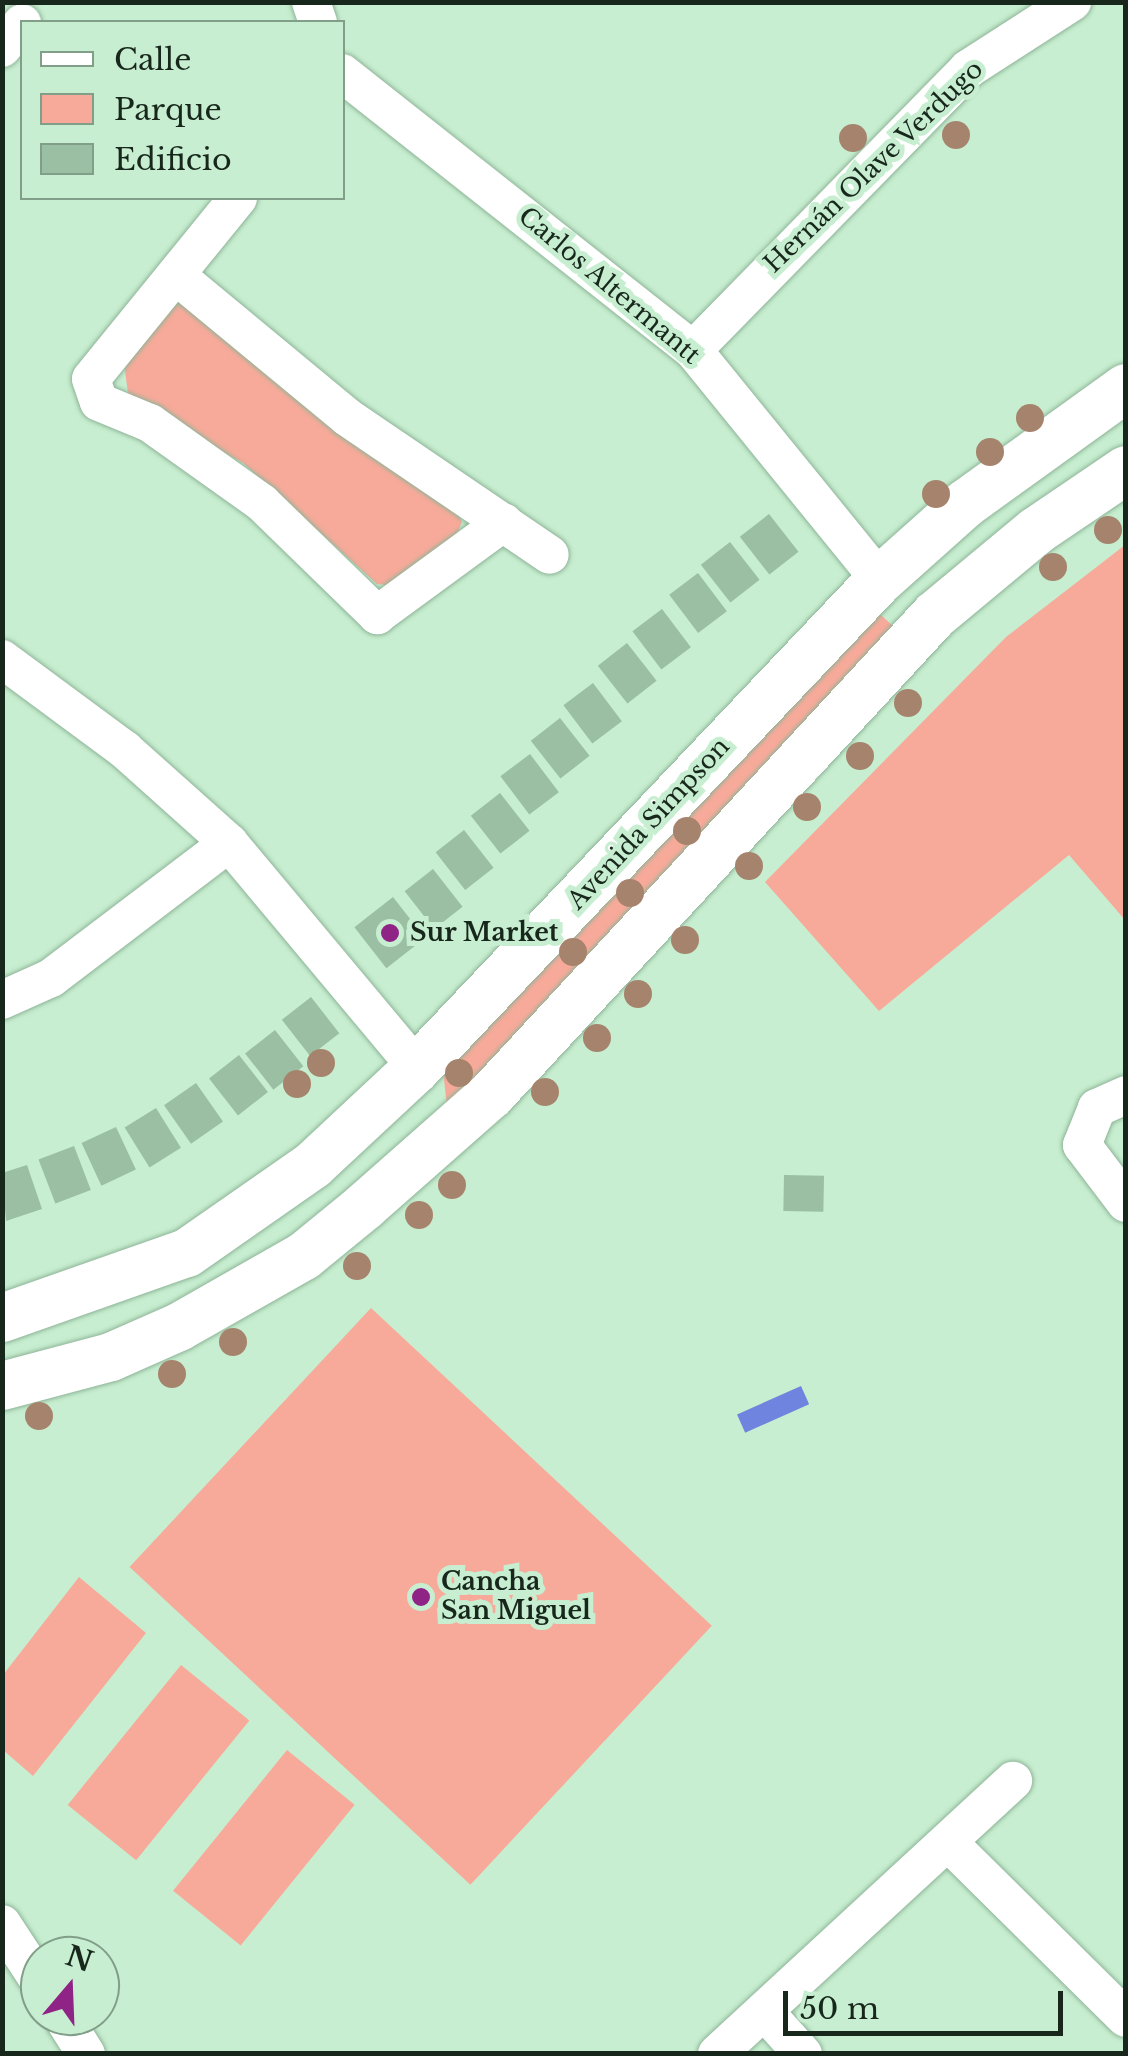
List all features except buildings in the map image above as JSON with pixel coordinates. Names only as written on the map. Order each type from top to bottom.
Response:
[{"type":"main road","name":"Avenida Simpson","points":[[2,1318],[188,1252],[313,1166],[417,1068],[880,580],[966,504],[1126,388]]},
{"type":"main road","points":[[2,1386],[111,1357],[241,1295],[304,1256],[492,1094],[936,615],[1036,531],[1126,470]]},
{"type":"main road","points":[[880,580],[911,616],[924,621],[936,615]]},
{"type":"main road","points":[[241,1295],[286,1240],[433,1113],[417,1068]]},
{"type":"street","name":"Hernán Olave Verdugo","points":[[693,350],[968,69],[1072,2]]},
{"type":"street","points":[[2,48],[20,27]]},
{"type":"street","name":"Carlos Altermantt","points":[[345,75],[693,350],[880,580]]},
{"type":"street","points":[[236,200],[178,277],[91,378],[99,402],[150,424],[262,502],[377,614],[504,522]]},
{"type":"street","points":[[178,277],[348,417],[550,555]]},
{"type":"street","points":[[2,660],[125,750],[228,844],[417,1068]]},
{"type":"street","points":[[2,1000],[51,978],[228,844]]},
{"type":"street","points":[[1126,1096],[1097,1108],[1082,1145],[1126,1203]]},
{"type":"street","points":[[718,2054],[1014,1782]]},
{"type":"street","points":[[948,1842],[1126,2018]]},
{"type":"street","points":[[2,1924],[20,1951]]},
{"type":"street","points":[[764,2011],[803,2054]]},
{"type":"green space","points":[[171,300],[187,301],[455,507],[462,522],[454,541],[396,586],[377,584],[243,463],[129,400],[124,364]]},
{"type":"green space","points":[[1125,545],[1125,920],[1069,855],[879,1011],[765,882],[1006,637]]},
{"type":"green space","points":[[881,615],[893,626],[889,641],[447,1107],[443,1070],[865,620]]},
{"type":"green space","name":"Cancha San Miguel","points":[[371,1308],[712,1626],[470,1885],[130,1567]]},
{"type":"green space","points":[[79,1577],[146,1633],[33,1776],[3,1750],[3,1675]]},
{"type":"green space","points":[[181,1665],[249,1720],[136,1860],[68,1805]]},
{"type":"green space","points":[[287,1750],[355,1805],[241,1945],[173,1891]]},
{"type":"water","points":[[801,1386],[809,1404],[745,1433],[737,1414]]},
{"type":"place","name":"Sur Market","points":[[390,933]]},
{"type":"place","name":"Cancha San Miguel","points":[[421,1597]]}]
